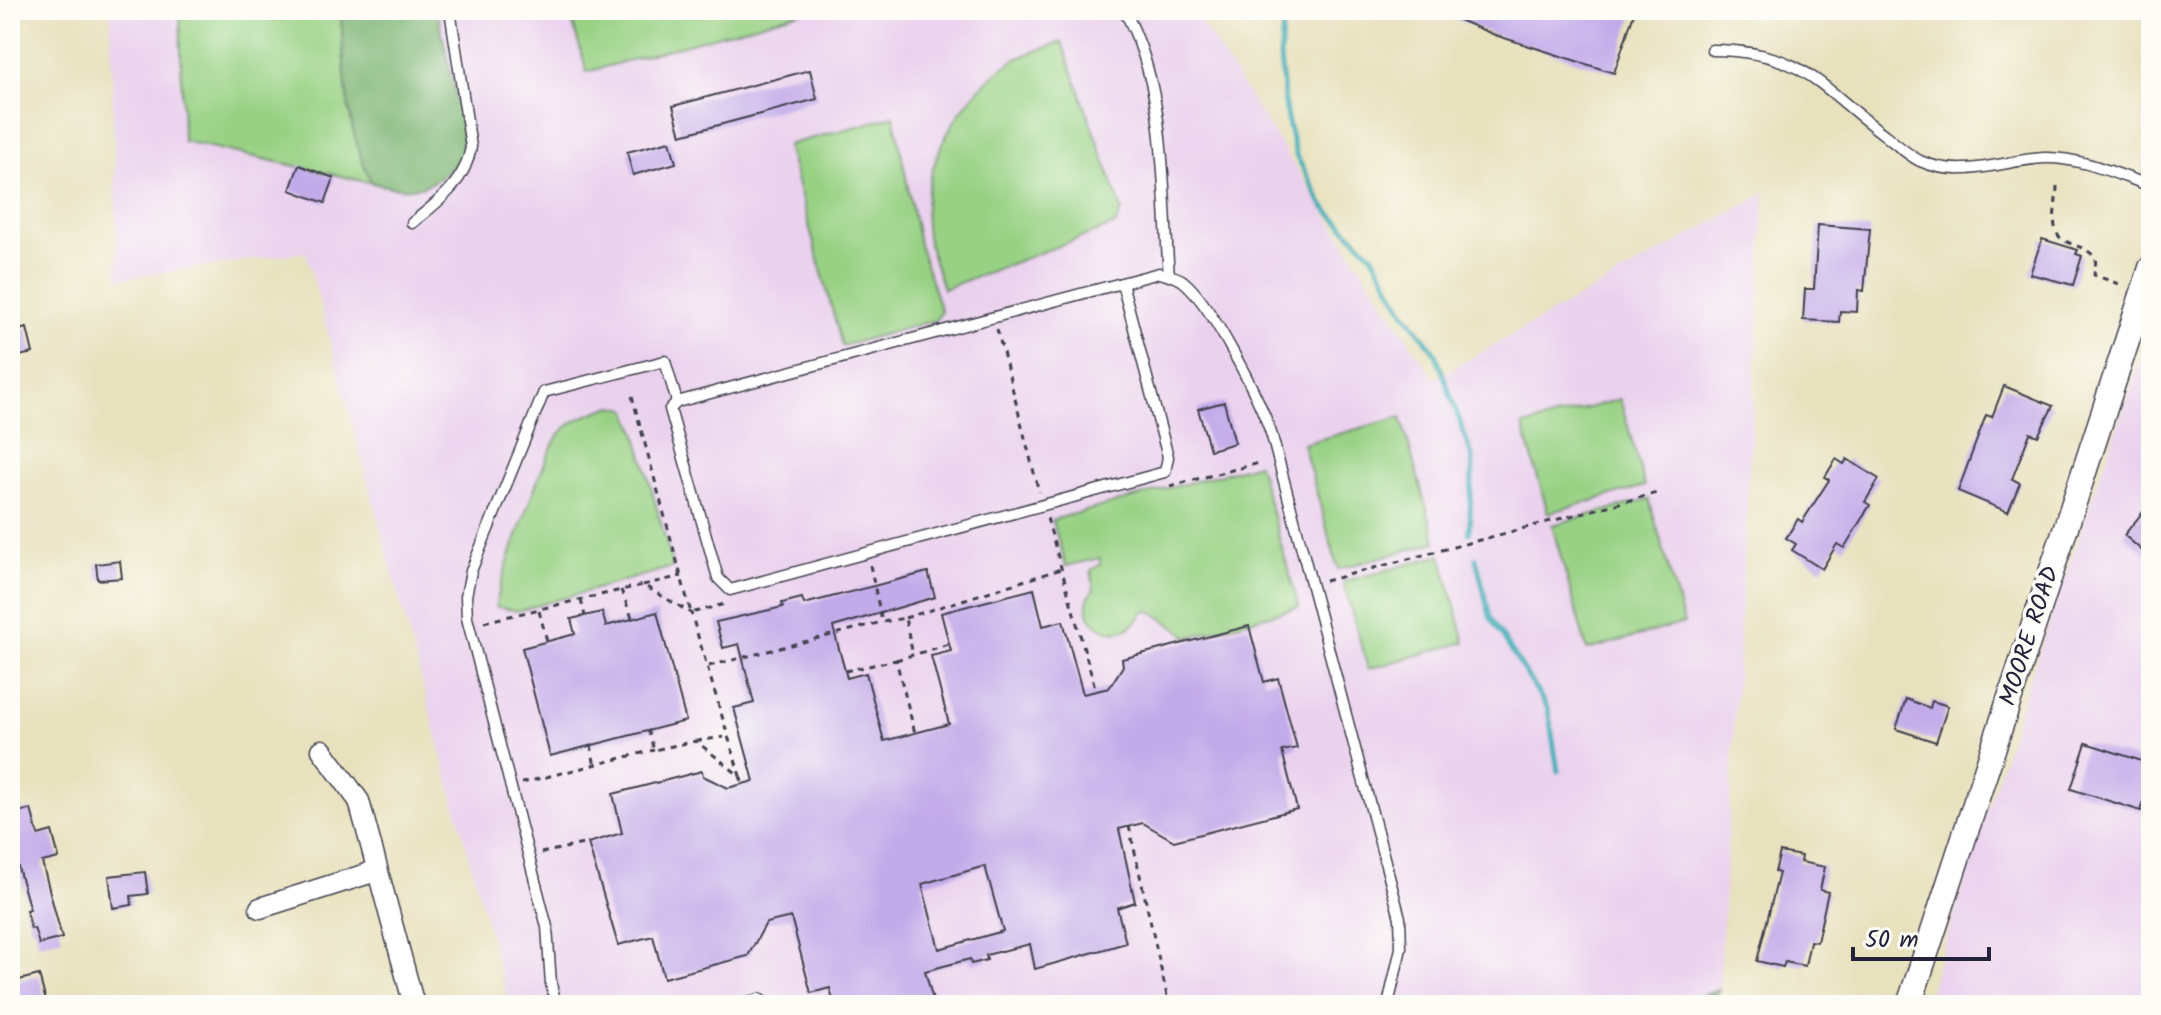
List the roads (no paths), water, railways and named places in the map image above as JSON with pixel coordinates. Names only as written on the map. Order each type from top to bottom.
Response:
[{"type":"street","name":"MOORE ROAD","points":[[1909,1005],[2151,268]]},
{"type":"street","points":[[322,750],[359,801],[414,1005]]},
{"type":"street","points":[[260,908],[376,871]]},
{"type":"lane","points":[[412,223],[448,193],[468,167],[471,147],[450,10]]},
{"type":"lane","points":[[1124,10],[1139,38],[1152,79],[1169,276]]},
{"type":"lane","points":[[1712,50],[1777,57],[1816,77],[1864,120],[1919,161],[1955,170],[2046,158],[2086,165],[2151,186]]},
{"type":"lane","points":[[1122,283],[1168,457],[1165,472],[730,590],[718,578],[670,409],[677,402],[1159,273],[1181,279],[1198,298],[1261,402],[1400,918],[1401,948],[1388,1005]]},
{"type":"lane","points":[[556,1005],[551,984],[547,927],[469,625],[466,596],[471,571],[544,392],[665,361],[677,402]]},
{"type":"lane","points":[[738,1005],[759,999],[768,1005]]},
{"type":"waterway","points":[[1284,10],[1280,58],[1286,114],[1296,155],[1323,206],[1373,256],[1403,310],[1436,354],[1473,459],[1469,533]]},
{"type":"waterway","points":[[1476,558],[1490,617],[1548,709],[1558,771]]}]
